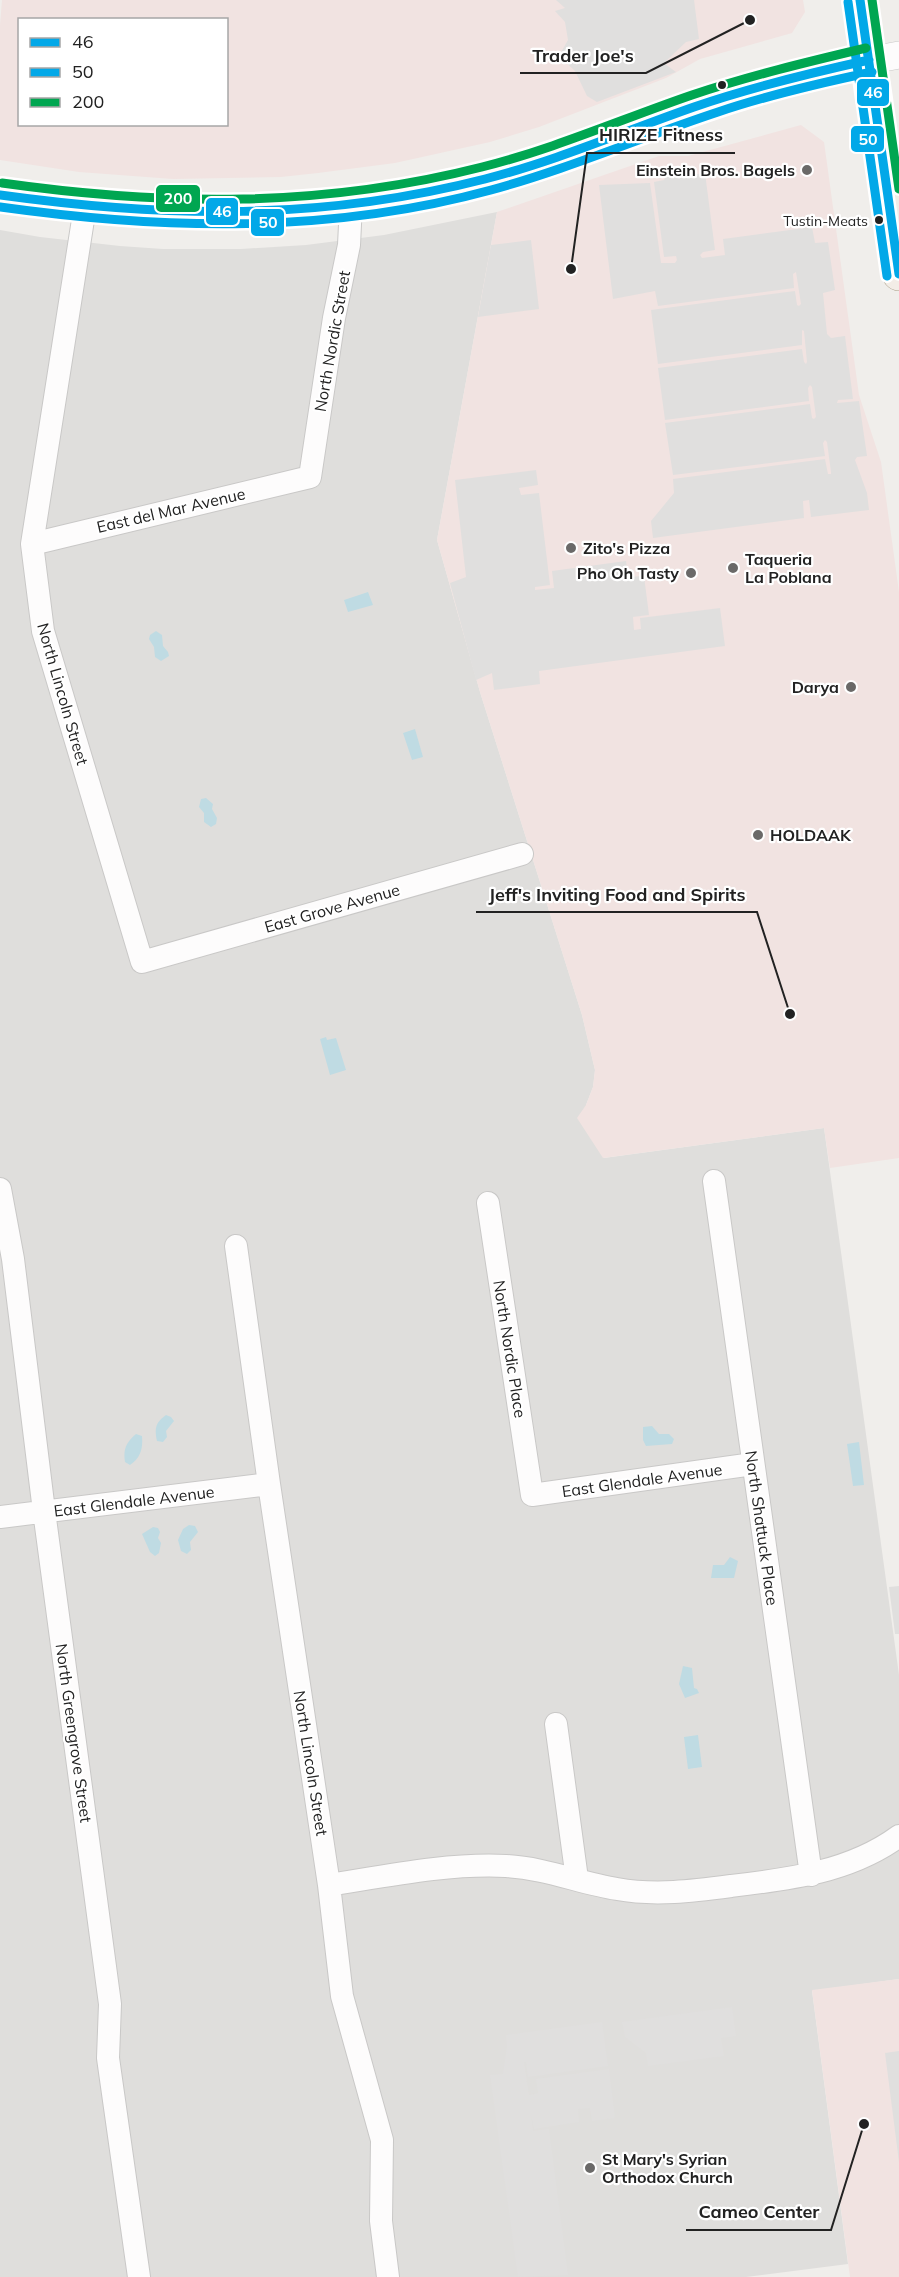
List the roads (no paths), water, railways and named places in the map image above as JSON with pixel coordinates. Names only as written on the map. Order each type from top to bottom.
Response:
[{"type":"main road","points":[[860,0],[884,57],[899,274]]},
{"type":"street","points":[[0,195],[119,211],[215,214],[299,210],[412,195],[506,173],[565,155],[731,94],[884,57]]},
{"type":"street","name":"North Nordic Street","points":[[310,477],[334,318],[349,245],[351,204]]},
{"type":"street","name":"North Lincoln Street","points":[[85,207],[32,544],[43,630],[142,962]]},
{"type":"street","name":"East del Mar Avenue","points":[[32,544],[310,477]]},
{"type":"street","name":"East Grove Avenue","points":[[142,962],[522,854]]},
{"type":"street","name":"North Shattuck Place","points":[[714,1181],[812,1875]]},
{"type":"street","name":"North Greengrove Street","points":[[0,1189],[13,1259],[110,2004],[108,2058],[139,2277]]},
{"type":"street","name":"North Nordic Place","points":[[488,1203],[532,1495]]},
{"type":"street","name":"North Lincoln Street","points":[[236,1246],[329,1885],[342,1996],[382,2140],[381,2221],[388,2277]]},
{"type":"street","name":"East Glendale Avenue","points":[[532,1495],[753,1464]]},
{"type":"street","name":"East Glendale Avenue","points":[[0,1517],[269,1484]]},
{"type":"street","points":[[556,1724],[577,1879]]},
{"type":"street","points":[[329,1885],[484,1866],[526,1868],[618,1889],[660,1893],[699,1890],[812,1875],[865,1856],[899,1836]]},
{"type":"water","points":[[368,592],[373,605],[348,612],[344,600]]},
{"type":"water","points":[[156,631],[162,635],[163,646],[169,656],[161,661],[155,657],[154,647],[149,639],[150,635]]},
{"type":"water","points":[[415,729],[423,757],[412,760],[403,733]]},
{"type":"water","points":[[206,798],[213,804],[212,809],[217,818],[216,824],[211,827],[204,822],[204,813],[199,807],[201,799]]},
{"type":"water","points":[[326,1037],[327,1040],[336,1038],[346,1070],[330,1075],[320,1039]]},
{"type":"water","points":[[166,1415],[174,1421],[166,1431],[167,1437],[163,1442],[157,1441],[157,1426]]},
{"type":"water","points":[[652,1426],[659,1434],[669,1434],[674,1439],[672,1444],[646,1446],[643,1440],[643,1427]]},
{"type":"water","points":[[136,1434],[142,1436],[142,1449],[137,1459],[130,1465],[125,1462],[124,1454],[128,1443]]},
{"type":"water","points":[[859,1442],[864,1485],[853,1486],[847,1444]]},
{"type":"water","points":[[189,1525],[195,1526],[198,1532],[190,1542],[191,1550],[187,1554],[181,1551],[178,1540],[183,1529]]},
{"type":"water","points":[[153,1527],[158,1528],[160,1532],[158,1538],[161,1543],[159,1553],[155,1556],[150,1552],[142,1534]]},
{"type":"water","points":[[730,1557],[738,1561],[734,1578],[711,1578],[713,1565],[724,1565]]},
{"type":"water","points":[[683,1666],[692,1668],[694,1688],[699,1693],[685,1698],[679,1684]]},
{"type":"water","points":[[698,1735],[702,1767],[688,1769],[684,1737]]},
{"type":"place","name":"Trader Joe's","points":[[750,20]]},
{"type":"place","name":"Einstein Bros. Bagels","points":[[807,170]]},
{"type":"place","name":"Tustin-Meats","points":[[879,220]]},
{"type":"place","name":"HIRIZE Fitness","points":[[571,269]]},
{"type":"place","name":"Zito's Pizza","points":[[571,548]]},
{"type":"place","name":"Taqueria La Poblana","points":[[733,568]]},
{"type":"place","name":"Pho Oh Tasty","points":[[691,573]]},
{"type":"place","name":"Darya","points":[[851,687]]},
{"type":"place","name":"HOLDAAK","points":[[758,835]]},
{"type":"place","name":"Jeff's Inviting Food and Spirits","points":[[790,1014]]},
{"type":"place","name":"Cameo Center","points":[[864,2124]]},
{"type":"place","name":"St Mary's Syrian Orthodox Church","points":[[590,2168]]}]
